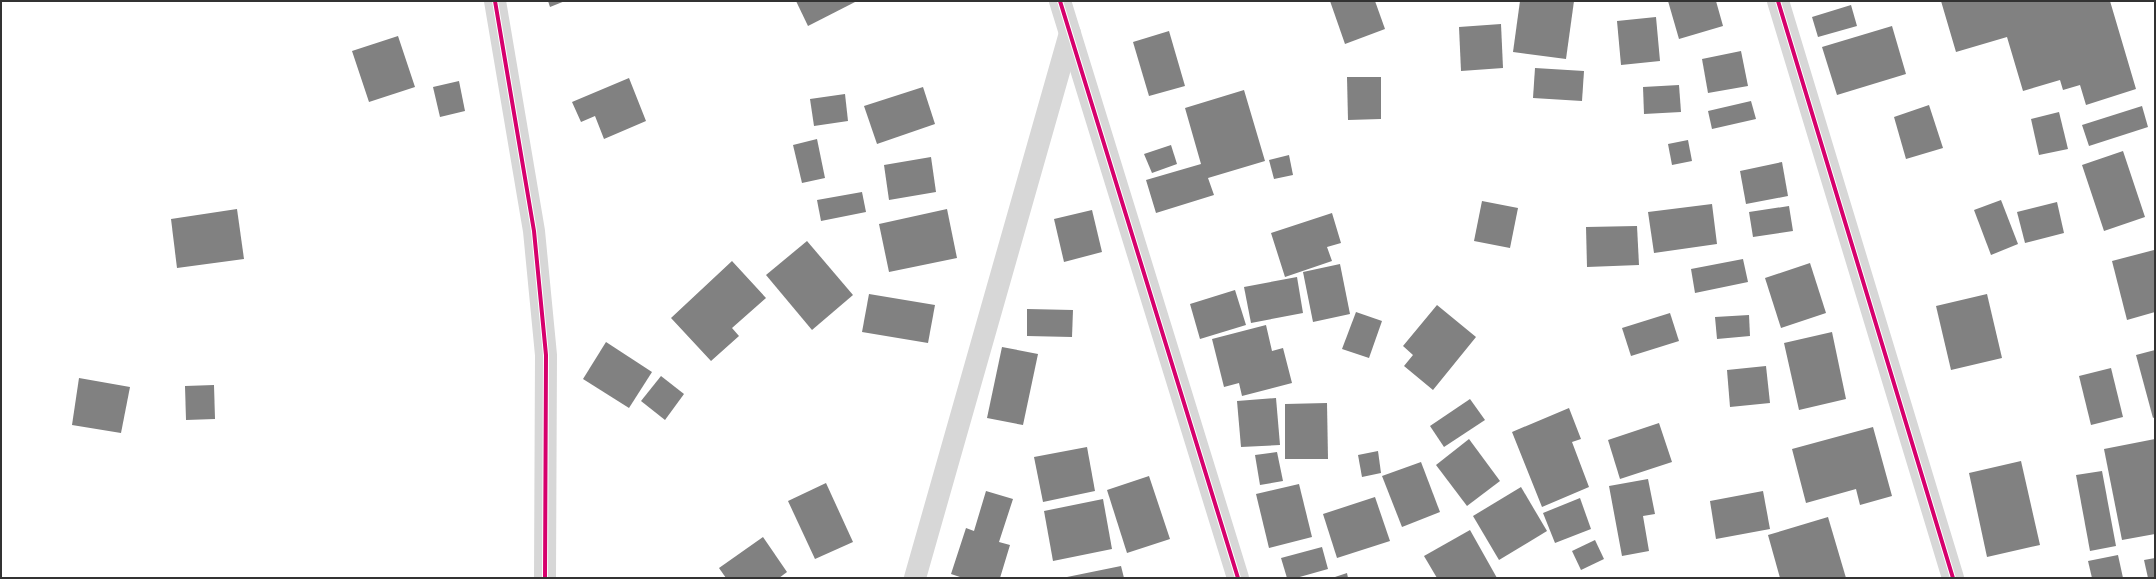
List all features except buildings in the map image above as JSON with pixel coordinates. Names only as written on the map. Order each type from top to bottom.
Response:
[{"type":"street","points":[[495,1],[534,231],[546,355],[545,578]]},
{"type":"street","points":[[1060,1],[1238,578]]},
{"type":"street","points":[[1778,1],[1953,578]]},
{"type":"street","points":[[915,578],[1070,33]]},
{"type":"cycle path","points":[[495,1],[534,231],[546,355],[545,578]]},
{"type":"cycle path","points":[[1060,1],[1238,578]]},
{"type":"cycle path","points":[[1778,1],[1953,578]]}]
